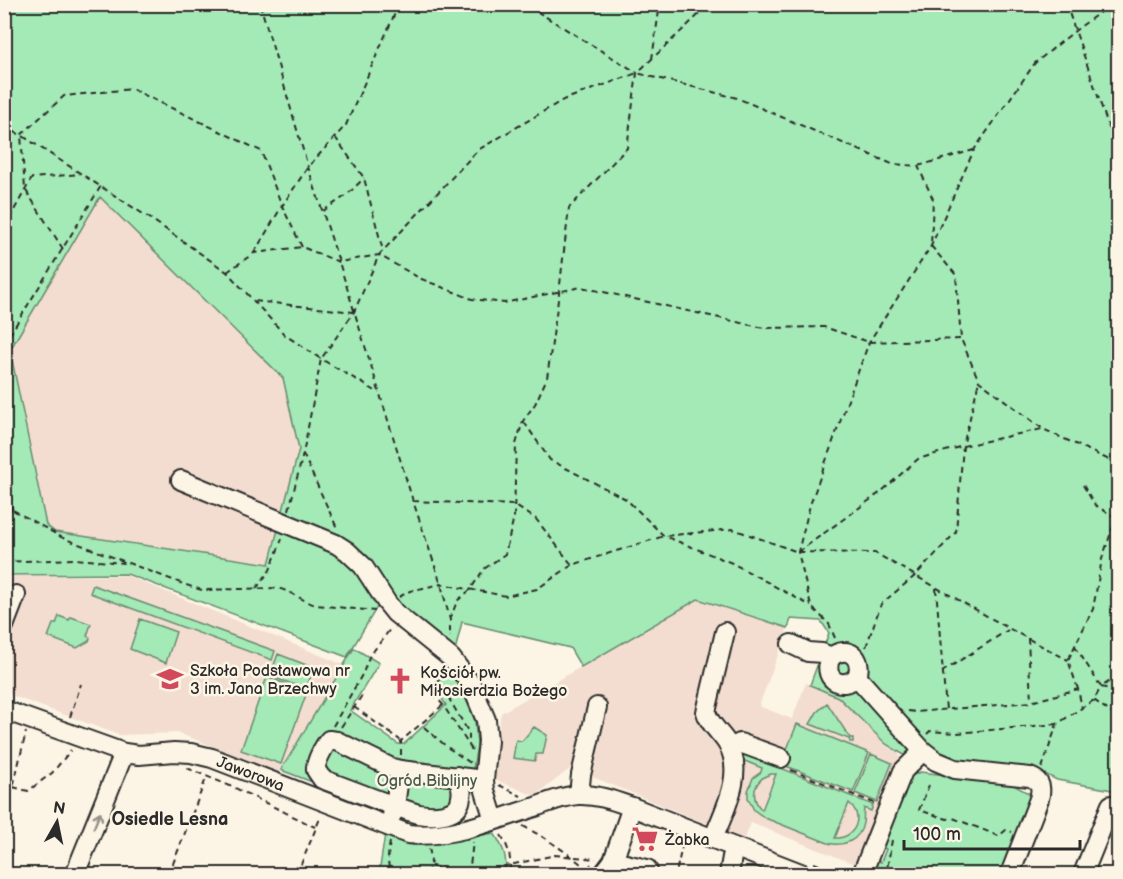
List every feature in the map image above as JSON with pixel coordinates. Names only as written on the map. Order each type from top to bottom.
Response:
[{"type":"street","points":[[181,480],[336,544],[347,551],[363,566],[391,614],[451,658],[471,684],[486,720],[488,741],[481,779],[494,820]]},
{"type":"street","points":[[4,626],[16,595]]},
{"type":"street","points":[[713,839],[733,785],[734,766],[730,748],[709,720],[706,712],[725,632]]},
{"type":"street","points":[[791,644],[808,652],[834,655]]},
{"type":"street","points":[[858,670],[851,682],[844,684],[831,678],[828,664],[834,655],[843,651],[856,657],[858,670],[884,709],[920,748],[936,761],[955,769],[1030,777],[1039,783],[1041,788],[1039,800],[1010,874]]},
{"type":"street","points":[[579,795],[581,775],[597,707]]},
{"type":"street","name":"Jaworowa","points":[[4,710],[124,753],[139,755],[174,752],[212,758],[389,831],[429,836],[443,834],[562,798],[579,795],[609,798],[735,848],[807,868]]},
{"type":"street","points":[[457,776],[462,789],[458,808],[451,812],[431,815],[418,814],[322,779],[316,771],[316,765],[329,740],[337,741],[392,768],[401,767],[481,779]]},
{"type":"street","points":[[730,748],[740,743],[780,759]]},
{"type":"street","points":[[862,874],[903,771],[920,748]]},
{"type":"street","points":[[75,874],[124,753]]},
{"type":"street","points":[[389,831],[401,767]]},
{"type":"street","points":[[1083,874],[1111,805]]},
{"type":"street","points":[[632,807],[601,868],[647,869],[649,874]]},
{"type":"street","points":[[729,874],[735,848]]},
{"type":"path","points":[[260,4],[308,166],[441,584],[450,620],[451,658]]},
{"type":"path","points":[[227,272],[254,253],[308,166],[346,125],[399,4]]},
{"type":"path","points":[[518,4],[528,6],[637,73],[737,98],[892,164],[918,166],[975,150]]},
{"type":"path","points":[[528,6],[532,4]]},
{"type":"path","points":[[652,59],[660,4]]},
{"type":"path","points":[[256,589],[270,570],[279,547],[283,522],[303,454],[321,359],[354,312],[379,255],[478,150],[562,100],[637,73],[710,4]]},
{"type":"path","points":[[1066,4],[1119,154]]},
{"type":"path","points":[[811,606],[798,552],[810,505],[869,342],[931,246],[975,150],[1035,63],[1111,4]]},
{"type":"path","points":[[450,620],[457,601],[470,590],[484,568],[505,554],[514,517],[516,444],[523,421],[535,404],[547,378],[569,208],[627,148],[637,73]]},
{"type":"path","points":[[21,135],[64,96],[132,89],[261,151],[282,206],[302,247]]},
{"type":"path","points":[[4,127],[21,135],[82,174],[227,272],[285,335],[379,393]]},
{"type":"path","points":[[21,135],[25,189],[63,249]]},
{"type":"path","points":[[335,137],[364,178],[383,250]]},
{"type":"path","points":[[918,166],[933,198],[931,246],[956,275],[961,339],[979,381],[1043,429],[1119,464]]},
{"type":"path","points":[[4,228],[32,178],[82,174]]},
{"type":"path","points":[[323,212],[347,195],[364,178]]},
{"type":"path","points":[[4,344],[100,186]]},
{"type":"path","points":[[254,253],[302,247],[339,262],[379,255],[419,278],[472,299],[504,303],[581,287],[764,328],[824,327],[869,342],[961,339]]},
{"type":"path","points":[[253,301],[354,312]]},
{"type":"path","points":[[858,670],[881,604],[916,575],[956,532],[963,446],[979,381]]},
{"type":"path","points":[[523,421],[550,460],[626,500],[664,536],[732,563],[811,606],[829,624],[835,636],[834,655]]},
{"type":"path","points":[[798,552],[881,492],[918,459],[963,446],[1043,429]]},
{"type":"path","points":[[4,443],[12,509],[4,519]]},
{"type":"path","points":[[303,454],[337,530]]},
{"type":"path","points":[[1083,485],[1095,505],[1117,518]]},
{"type":"path","points":[[413,501],[514,505],[536,519],[572,565]]},
{"type":"path","points":[[4,505],[63,538],[202,590],[277,588],[316,605],[391,614]]},
{"type":"path","points":[[1068,660],[1093,609],[1102,559],[1119,512]]},
{"type":"path","points":[[329,740],[333,725],[363,673],[391,614],[410,591],[441,584],[507,596],[537,589],[572,565],[664,536],[733,529],[798,552],[875,553],[1068,660],[1082,708]]},
{"type":"path","points":[[4,562],[74,559],[129,564]]},
{"type":"path","points":[[936,588],[946,710]]},
{"type":"path","points":[[942,672],[1010,629]]},
{"type":"path","points":[[1028,638],[1032,702]]},
{"type":"path","points":[[1075,646],[1101,687],[1119,691]]},
{"type":"path","points":[[920,748],[930,731],[957,733],[1057,724],[1094,700],[1101,687],[1119,676]]},
{"type":"path","points":[[437,678],[469,733],[469,745]]},
{"type":"path","points":[[69,720],[81,684]]},
{"type":"path","points":[[884,709],[916,712],[1032,702],[1078,689]]},
{"type":"path","points":[[433,693],[465,739]]},
{"type":"path","points":[[329,740],[338,732],[363,694]]},
{"type":"path","points":[[1094,700],[1119,718]]},
{"type":"path","points":[[401,767],[401,741],[443,705]]},
{"type":"path","points":[[354,707],[401,741]]},
{"type":"path","points":[[1039,783],[1044,760],[1057,724]]},
{"type":"path","points":[[4,826],[27,726]]},
{"type":"path","points":[[424,727],[447,747],[478,768],[481,779],[490,780],[529,800]]},
{"type":"path","points":[[13,787],[28,791],[52,773],[71,750],[79,749]]},
{"type":"path","points":[[780,759],[778,765],[876,804],[874,809]]},
{"type":"path","points":[[187,768],[235,788],[315,827]]},
{"type":"path","points":[[170,874],[208,771]]},
{"type":"path","points":[[929,785],[919,810],[947,819],[953,818],[999,836],[1006,830],[1012,832]]},
{"type":"path","points":[[297,874],[324,810]]},
{"type":"path","points":[[494,820],[508,846],[511,865],[509,874]]},
{"type":"path","points":[[515,822],[548,839],[572,856],[601,868]]},
{"type":"path","points":[[389,831],[388,859],[392,874]]},
{"type":"path","points":[[469,874],[474,835]]},
{"type":"path","points":[[683,874],[676,873],[685,836]]},
{"type":"path","points":[[893,837],[887,869],[902,874]]},
{"type":"path","points":[[426,874],[431,866],[429,843]]},
{"type":"path","points":[[431,866],[469,874],[555,855],[572,856],[601,868]]},
{"type":"path","points":[[807,868],[842,874]]},
{"type":"path","points":[[4,870],[12,874]]},
{"type":"shaded area","points":[[100,197],[283,378],[299,449],[269,564],[55,532],[46,525],[10,350]]},
{"type":"shaded area","name":"Szkoła Podstawowa nr 3 im. Jana Brzechwy","points":[[4,576],[128,576],[344,665],[279,772],[178,733],[119,735],[5,693]]},
{"type":"shaded area","points":[[698,599],[788,628],[759,706],[792,719],[806,683],[838,697],[887,746],[899,752],[901,767],[862,867],[751,823],[744,839],[571,768],[535,796],[491,778],[501,713]]},
{"type":"green space","points":[[5,5],[1118,5],[1118,791],[1057,780],[1041,772],[909,758],[886,744],[838,697],[810,685],[829,633],[821,621],[791,619],[788,628],[698,599],[581,667],[570,648],[462,622],[455,651],[401,610],[377,607],[347,657],[127,574],[5,575]],"holes":[[[100,197],[283,378],[299,449],[269,564],[55,532],[46,525],[10,350]]]},
{"type":"green space","points":[[93,585],[275,651],[272,660],[90,593]]},
{"type":"green space","points":[[59,616],[69,620],[71,617],[91,624],[87,636],[90,638],[89,641],[77,648],[48,637]]},
{"type":"green space","points":[[140,619],[176,632],[166,663],[130,649]]},
{"type":"green space","name":"Ogród Biblijny","points":[[354,648],[379,663],[350,710],[398,744],[404,744],[446,705],[436,689],[437,681],[449,673],[461,687],[475,721],[477,745],[465,816],[422,824],[281,770]]},
{"type":"green space","points":[[278,654],[314,668],[306,689],[270,676]]},
{"type":"green space","points":[[267,677],[307,692],[281,764],[241,750]]},
{"type":"green space","points":[[827,703],[850,738],[853,738],[853,742],[810,724],[817,712]]},
{"type":"green space","points":[[797,724],[869,753],[853,792],[781,764]]},
{"type":"green space","points":[[534,727],[547,735],[543,754],[536,754],[535,761],[513,758],[516,740],[522,741]]},
{"type":"green space","points":[[743,753],[873,805],[871,811],[864,808],[863,823],[855,838],[839,844],[828,843],[765,818],[754,810],[748,798],[753,778],[761,772],[762,768],[740,759]],"holes":[[[776,774],[762,810],[756,800],[755,789],[765,776]],[[849,803],[856,814],[856,826],[848,835],[835,838]]]},
{"type":"green space","points":[[871,754],[892,763],[877,802],[855,793]]},
{"type":"green space","points":[[920,772],[1008,782],[1032,795],[1001,874],[879,874],[868,870],[876,860],[881,862],[886,849],[877,846],[907,778]]},
{"type":"green space","points":[[494,833],[504,852],[505,874],[379,874],[385,834],[417,844],[431,844]]},
{"type":"place","name":"Szkoła Podstawowa nr 3 im. Jana Brzechwy","points":[[170,679]]},
{"type":"place","name":"Kościół pw. Miłosierdzia Bożego","points":[[400,681]]},
{"type":"place","name":"Żabka","points":[[645,839]]},
{"type":"district","name":"Osiedle Lesna","points":[[170,819]]}]
